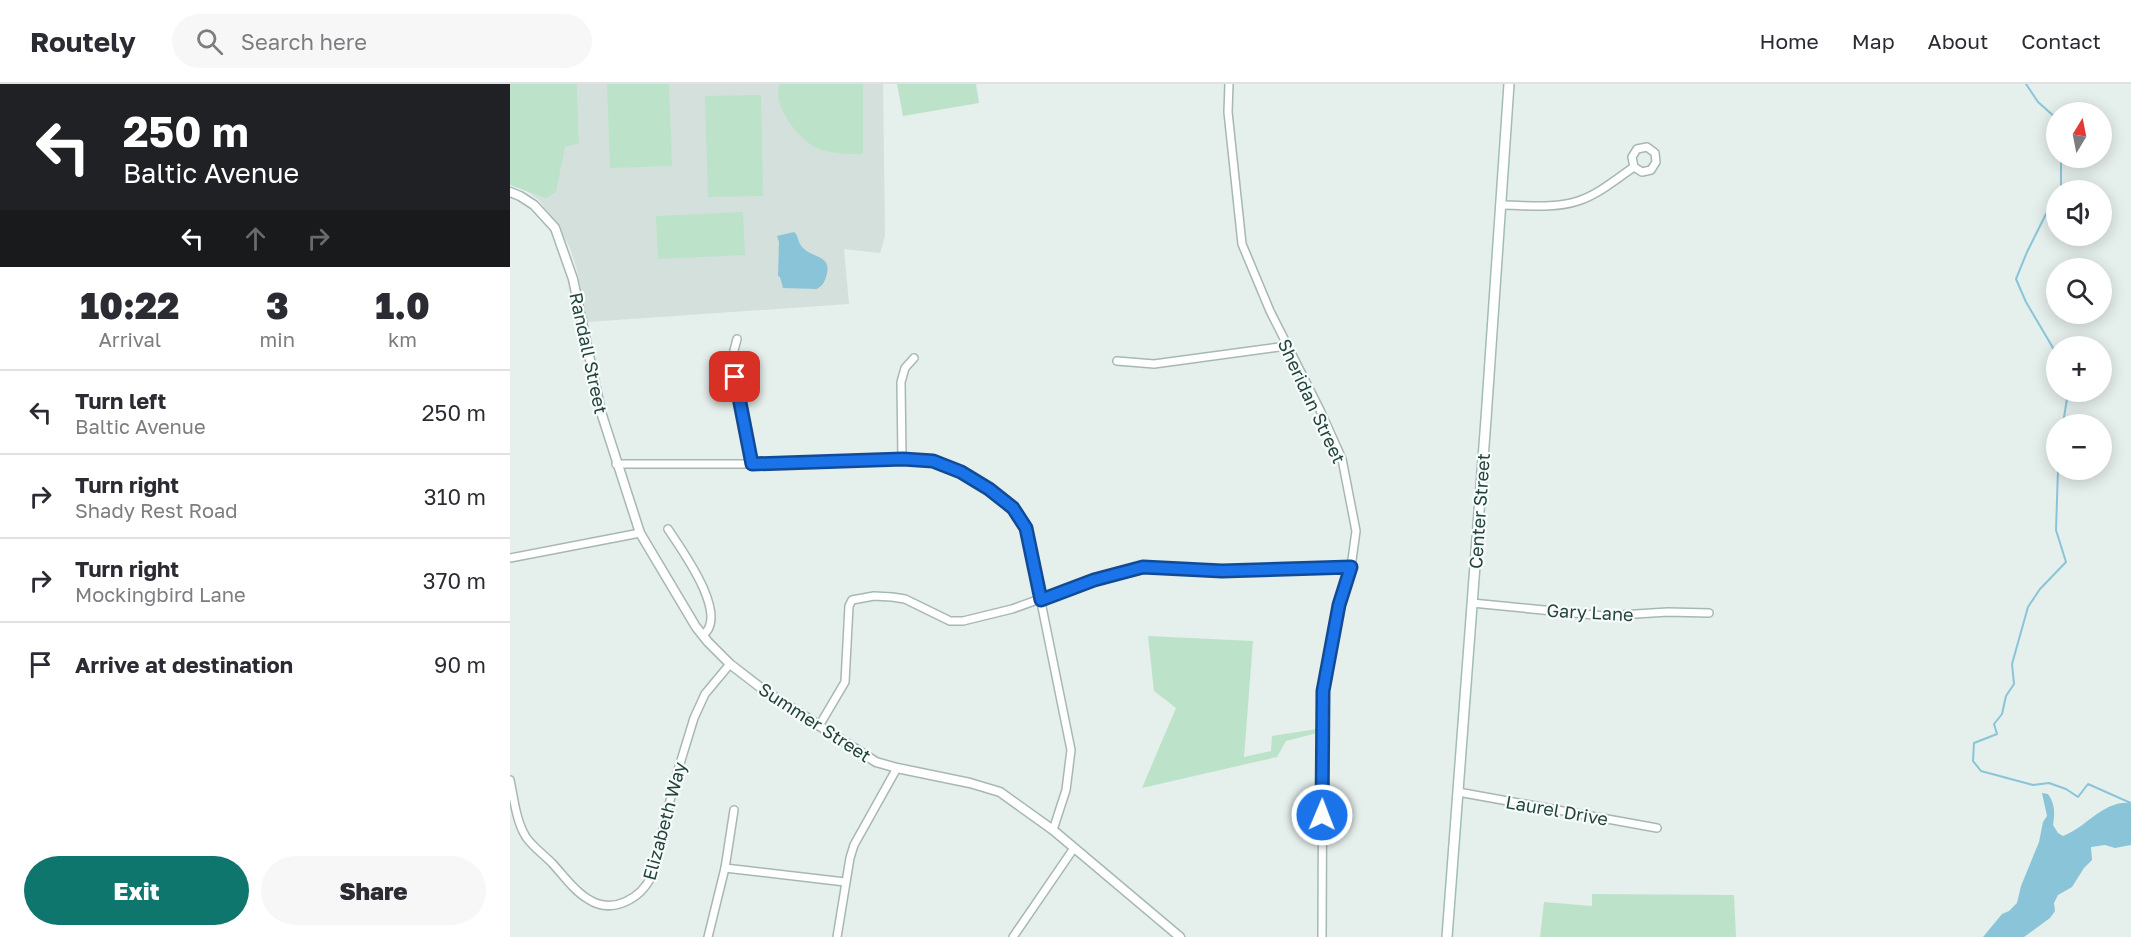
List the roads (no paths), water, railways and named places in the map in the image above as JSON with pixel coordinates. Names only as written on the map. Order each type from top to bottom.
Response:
[{"type":"main road","name":"Center Street","points":[[1447,937],[1509,84]]},
{"type":"street","name":"Sheridan Street","points":[[1228,84],[1228,112],[1242,244],[1270,311],[1342,459],[1356,531],[1351,567],[1339,605],[1323,691],[1322,937]]},
{"type":"street","points":[[1500,205],[1554,205],[1577,201],[1596,192],[1634,167]]},
{"type":"street","name":"Randall Street","points":[[510,192],[534,205],[548,219],[555,228],[564,249],[573,279],[601,412],[640,533]]},
{"type":"street","points":[[738,339],[732,358],[752,464]]},
{"type":"street","points":[[1117,361],[1164,363],[1287,346]]},
{"type":"street","points":[[903,459],[900,382],[905,368],[914,358]]},
{"type":"street","points":[[616,464],[752,464],[903,459],[933,461],[961,472],[989,489],[1013,508],[1026,528],[1071,750],[1066,790],[1053,830]]},
{"type":"street","points":[[668,529],[692,566],[710,608],[710,626],[708,632],[703,635]]},
{"type":"street","points":[[510,558],[640,533]]},
{"type":"street","name":"Summer Street","points":[[640,533],[703,635],[730,664],[765,691],[876,762],[952,778],[1000,792],[1053,830],[1180,937]]},
{"type":"street","points":[[819,726],[845,682],[848,619],[852,600],[874,596],[905,599],[950,621],[963,621],[1041,600],[1094,580],[1143,567],[1222,571],[1351,567]]},
{"type":"street","name":"Gary Lane","points":[[1472,603],[1604,616],[1668,612],[1709,613]]},
{"type":"street","name":"Elizabeth Way","points":[[510,780],[521,828],[527,839],[574,887],[588,900],[609,905],[620,904],[635,898],[646,887],[652,875],[675,780],[694,718],[705,694],[730,664]]},
{"type":"street","points":[[837,937],[854,845],[897,768]]},
{"type":"street","name":"Laurel Drive","points":[[1458,792],[1657,828]]},
{"type":"street","points":[[708,937],[725,868],[734,810]]},
{"type":"street","points":[[1013,937],[1074,848]]},
{"type":"street","points":[[725,868],[846,882]]},
{"type":"water","points":[[794,232],[807,252],[821,258],[827,265],[825,281],[817,289],[783,288],[778,276],[779,242],[777,236]]},
{"type":"water","points":[[2042,793],[2048,794],[2052,801],[2053,825],[2063,836],[2103,810],[2121,803],[2131,803],[2131,845],[2115,848],[2105,845],[2091,847],[2092,860],[2072,887],[2058,895],[2054,903],[2055,911],[2050,918],[2024,937],[1983,937],[2002,914],[2017,903],[2021,886],[2039,842],[2043,822],[2047,816]]},
{"type":"waterway","points":[[2026,84],[2038,102],[2046,109]]},
{"type":"waterway","points":[[2061,168],[2061,180]]},
{"type":"waterway","points":[[2046,214],[2016,279],[2026,302],[2046,336]]},
{"type":"waterway","points":[[2065,414],[2066,402]]},
{"type":"waterway","points":[[2058,480],[2056,530],[2066,562],[2040,589],[2028,607],[2012,664],[2014,684],[2006,696],[2002,714],[1994,724],[1997,734],[1974,743],[1973,761],[1981,771],[2033,785],[2049,783],[2066,789],[2078,797],[2088,784],[2131,803]]}]
